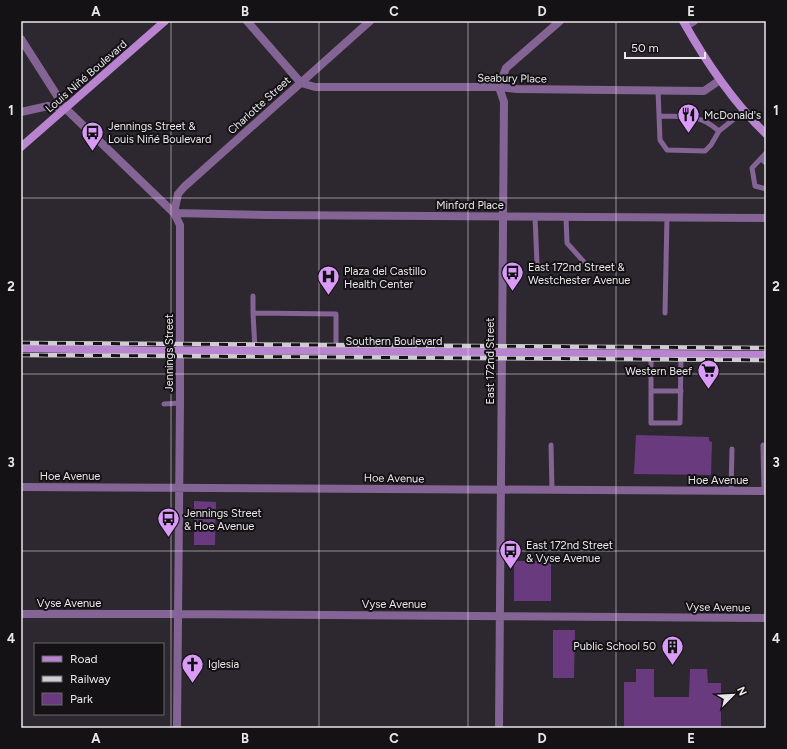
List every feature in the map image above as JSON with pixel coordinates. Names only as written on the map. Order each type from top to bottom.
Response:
[{"type":"main road","name":"Louis Niñé Boulevard","points":[[21,147],[165,21]]},
{"type":"main road","points":[[685,23],[727,92],[766,134]]},
{"type":"main road","name":"Southern Boulevard","points":[[21,348],[766,355]]},
{"type":"street","points":[[247,21],[301,83]]},
{"type":"street","name":"Charlotte Street","points":[[174,213],[178,194],[184,187],[370,21]]},
{"type":"street","points":[[499,87],[506,68],[560,21]]},
{"type":"street","points":[[685,23],[694,21]]},
{"type":"street","name":"Jennings Street","points":[[21,39],[66,108],[174,213],[180,225],[177,728]]},
{"type":"street","name":"Seabury Place","points":[[301,83],[315,88],[499,87],[517,89],[704,91],[720,80]]},
{"type":"street","name":"East 172nd Street","points":[[499,87],[504,102],[499,728]]},
{"type":"street","points":[[21,112],[48,106],[66,108]]},
{"type":"street","name":"Minford Place","points":[[174,213],[766,218]]},
{"type":"street","name":"Hoe Avenue","points":[[21,487],[765,491]]},
{"type":"street","name":"Vyse Avenue","points":[[21,614],[766,618]]},
{"type":"lane","points":[[658,90],[660,140],[667,150],[705,151],[711,145],[719,131],[744,111]]},
{"type":"lane","points":[[659,116],[697,117],[710,123],[719,131]]},
{"type":"lane","points":[[766,153],[752,168],[755,186],[766,189]]},
{"type":"lane","points":[[761,159],[766,163]]},
{"type":"lane","points":[[535,216],[537,263]]},
{"type":"lane","points":[[566,217],[567,243],[584,262]]},
{"type":"lane","points":[[665,313],[667,217]]},
{"type":"lane","points":[[253,296],[254,350]]},
{"type":"lane","points":[[254,313],[336,314],[336,352]]},
{"type":"lane","points":[[651,354],[652,423],[680,423],[681,354]]},
{"type":"lane","points":[[651,391],[681,391]]},
{"type":"lane","points":[[164,404],[180,403]]},
{"type":"lane","points":[[551,445],[552,490]]},
{"type":"lane","points":[[763,445],[765,491]]},
{"type":"lane","points":[[730,491],[732,449]]},
{"type":"green space","points":[[636,435],[709,437],[709,441],[712,442],[711,475],[634,474]]},
{"type":"green space","points":[[194,501],[216,502],[215,545],[194,545]]},
{"type":"green space","points":[[514,561],[551,561],[551,601],[514,601]]},
{"type":"green space","points":[[553,630],[575,630],[574,678],[553,678]]},
{"type":"green space","points":[[636,669],[654,669],[654,697],[689,697],[690,669],[707,669],[708,683],[721,683],[721,728],[624,728],[624,682],[636,682]]},
{"type":"railway","points":[[21,343],[766,348]]},
{"type":"railway","points":[[21,355],[766,360]]},
{"type":"place","name":"McDonald's","points":[[688,134]]},
{"type":"place","name":"Jennings Street & Louis Niñé Boulevard","points":[[92,152]]},
{"type":"place","name":"East 172nd Street & Westchester Avenue","points":[[512,292]]},
{"type":"place","name":"Plaza del Castillo Health Center","points":[[329,296]]},
{"type":"place","name":"Western Beef","points":[[708,390]]},
{"type":"place","name":"Jennings Street & Hoe Avenue","points":[[168,538]]},
{"type":"place","name":"East 172nd Street & Vyse Avenue","points":[[510,570]]},
{"type":"place","name":"Public School 50","points":[[672,666]]},
{"type":"place","name":"Iglesia","points":[[192,684]]}]
